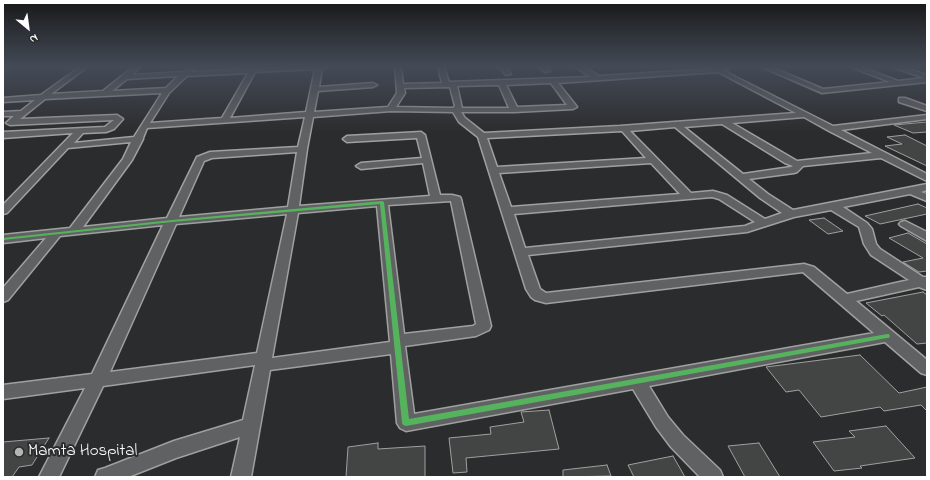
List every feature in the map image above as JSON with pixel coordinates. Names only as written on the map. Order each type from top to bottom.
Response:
[{"type":"street","points":[[3,129],[53,89]]},
{"type":"street","points":[[104,94],[110,89]]},
{"type":"street","points":[[225,120],[242,89]]},
{"type":"street","points":[[242,477],[293,210],[302,149],[315,89]]},
{"type":"street","points":[[391,109],[401,93],[400,89]]},
{"type":"street","points":[[451,89],[458,107],[455,110]]},
{"type":"street","points":[[505,89],[514,110]]},
{"type":"street","points":[[144,126],[391,109],[514,110],[573,107],[559,89]]},
{"type":"street","points":[[758,89],[804,114],[927,172]]},
{"type":"street","points":[[759,89],[835,128],[927,178]]},
{"type":"street","points":[[818,89],[822,91],[838,89]]},
{"type":"street","points":[[3,100],[168,90]]},
{"type":"street","points":[[74,231],[127,160],[144,126],[168,90]]},
{"type":"street","points":[[902,100],[927,109]]},
{"type":"street","points":[[455,110],[462,120],[482,136],[533,289],[536,294],[546,298],[804,268],[809,270],[927,369]]},
{"type":"street","points":[[3,114],[23,113]]},
{"type":"street","points":[[482,136],[624,129],[804,114]]},
{"type":"street","points":[[835,128],[927,117]]},
{"type":"street","points":[[3,135],[110,128],[119,118],[11,122]]},
{"type":"street","points":[[723,121],[788,161],[800,164],[883,155]]},
{"type":"street","points":[[677,125],[764,196],[791,214]]},
{"type":"street","points":[[624,129],[687,195]]},
{"type":"street","points":[[3,211],[81,130]]},
{"type":"street","points":[[347,139],[421,135],[436,199]]},
{"type":"street","points":[[66,146],[138,139]]},
{"type":"street","points":[[48,477],[98,379],[202,157],[210,155],[302,149]]},
{"type":"street","points":[[361,166],[428,160]]},
{"type":"street","points":[[494,170],[654,160]]},
{"type":"street","points":[[742,177],[792,171],[795,170],[800,164]]},
{"type":"street","points":[[521,252],[748,229],[791,214],[927,187]]},
{"type":"street","points":[[912,191],[927,198]]},
{"type":"street","points":[[507,211],[709,193],[718,195],[764,223]]},
{"type":"street","points":[[3,239],[172,221],[382,202],[452,198],[456,199],[484,326],[476,331],[397,344],[263,361],[98,379],[3,392]]},
{"type":"street","points":[[382,202],[406,423],[887,336]]},
{"type":"street","points":[[833,206],[863,225],[866,229],[870,244],[875,252],[925,283]]},
{"type":"street","points":[[905,224],[927,237]]},
{"type":"street","points":[[3,297],[57,233]]},
{"type":"street","points":[[844,299],[925,283]]},
{"type":"street","points":[[637,381],[662,422],[677,441],[713,477]]},
{"type":"street","points":[[105,477],[174,450],[251,425]]},
{"type":"building","points":[[927,122],[927,132],[913,133],[894,125]]},
{"type":"building","points":[[905,135],[927,146],[927,166],[885,146],[902,144],[887,137]]},
{"type":"building","points":[[918,204],[927,208],[927,214],[880,224],[865,216]]},
{"type":"building","points":[[824,218],[843,231],[828,234],[809,220]]},
{"type":"building","points":[[908,233],[927,244],[927,271],[919,272],[903,262],[923,258],[889,238]]},
{"type":"building","points":[[923,292],[927,295],[927,343],[917,344],[884,315],[882,316],[866,303]]},
{"type":"building","points":[[860,355],[899,393],[927,387],[927,411],[921,405],[884,411],[880,407],[821,417],[799,390],[786,392],[766,367]]},
{"type":"building","points":[[549,410],[559,449],[466,458],[467,472],[453,473],[449,438],[491,434],[490,427],[524,422],[521,412]]},
{"type":"building","points":[[886,426],[915,458],[860,466],[862,468],[834,471],[813,442],[855,437],[849,431]]},
{"type":"building","points":[[49,438],[32,465],[19,467],[12,477],[3,477],[3,442]]},
{"type":"building","points":[[378,443],[378,449],[425,446],[425,477],[346,477],[348,447]]},
{"type":"building","points":[[759,443],[780,477],[745,477],[728,446]]},
{"type":"building","points":[[673,456],[685,477],[634,477],[628,465]]},
{"type":"building","points":[[607,465],[611,476],[563,477],[563,470]]},
{"type":"cycle path","points":[[3,239],[172,221],[382,202],[406,423],[887,336]]},
{"type":"place","name":"Mamta Hospital","points":[[19,452]]}]
